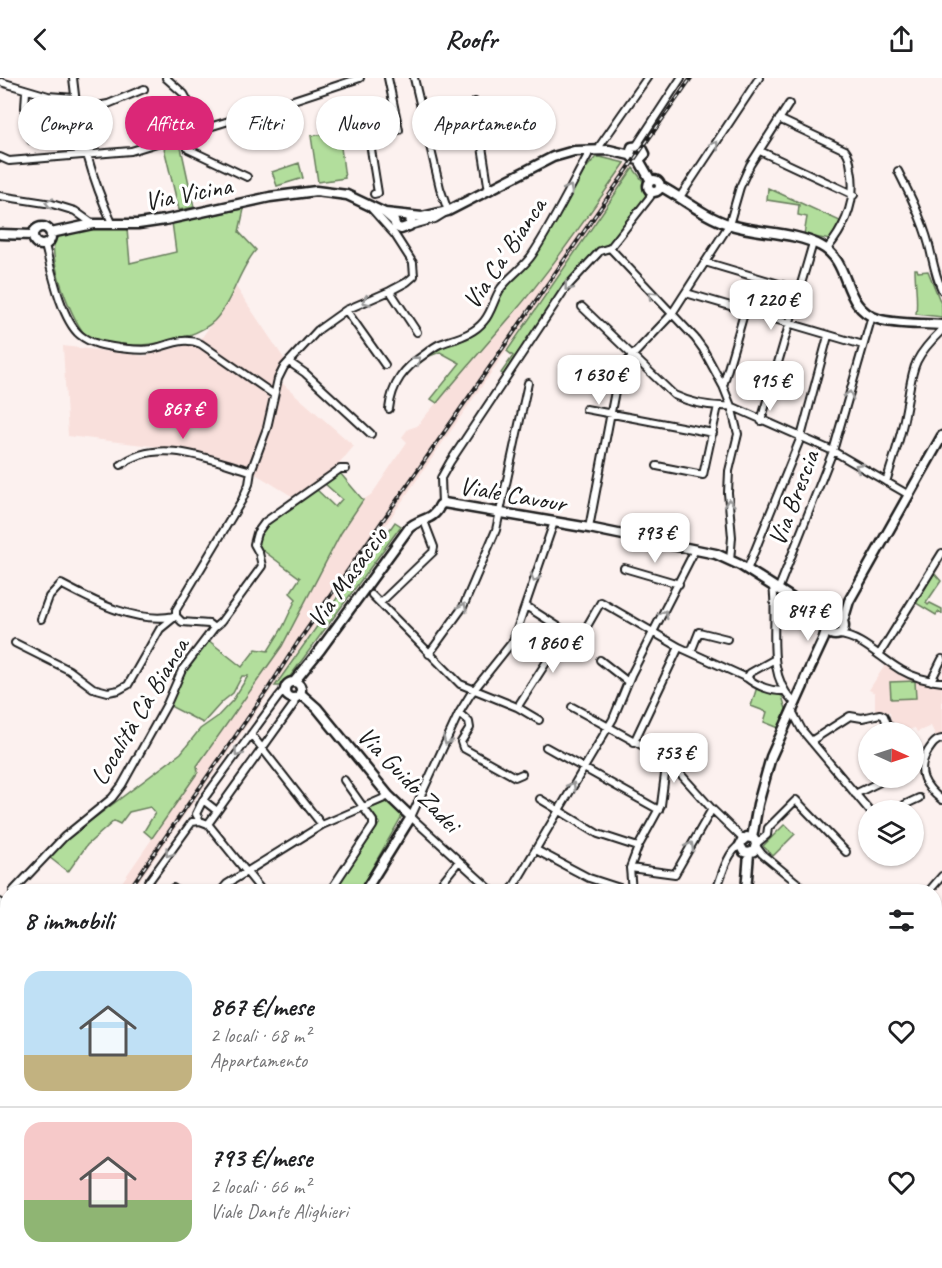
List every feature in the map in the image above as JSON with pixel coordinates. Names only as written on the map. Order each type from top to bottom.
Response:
[{"type":"street","points":[[73,78],[75,96]]},
{"type":"street","points":[[166,78],[185,96]]},
{"type":"street","points":[[214,125],[360,78]]},
{"type":"street","points":[[388,78],[392,96]]},
{"type":"street","points":[[414,78],[440,188],[448,211]]},
{"type":"street","points":[[599,150],[647,78]]},
{"type":"street","points":[[630,155],[630,149],[637,145],[681,78]]},
{"type":"street","points":[[680,197],[759,78]]},
{"type":"street","points":[[1,82],[48,96]]},
{"type":"street","points":[[113,102],[144,89]]},
{"type":"street","points":[[26,91],[26,96]]},
{"type":"street","points":[[589,528],[619,370],[671,315],[686,293],[729,225],[740,187],[750,165],[789,104]]},
{"type":"street","points":[[779,119],[845,150],[849,155],[855,185],[854,195],[837,235],[827,249]]},
{"type":"street","points":[[637,145],[645,151],[644,157],[639,160]]},
{"type":"street","points":[[85,150],[113,225]]},
{"type":"street","points":[[0,158],[9,161],[134,150]]},
{"type":"street","points":[[190,150],[247,177]]},
{"type":"street","points":[[371,150],[378,193],[374,194]]},
{"type":"street","points":[[483,150],[489,191]]},
{"type":"street","points":[[410,223],[435,219],[553,157],[574,150],[599,150],[630,155],[639,160],[651,181]]},
{"type":"street","name":"Via Ca' Bianca","points":[[389,409],[395,385],[401,374],[414,361],[438,345],[461,338],[485,320],[507,280],[531,257],[589,150]]},
{"type":"street","points":[[760,151],[854,195]]},
{"type":"street","points":[[898,171],[920,216],[942,290]]},
{"type":"street","points":[[651,181],[658,181],[660,186],[729,225],[813,243],[827,249],[840,266],[855,304],[872,316],[886,320],[942,325],[942,330],[923,348],[910,376],[905,414],[886,482]]},
{"type":"street","points":[[441,504],[441,478],[450,462],[565,289],[600,251],[610,248],[650,197],[651,191],[648,186],[651,181]]},
{"type":"street","points":[[651,191],[657,191],[660,186]]},
{"type":"street","name":"Via Vicina","points":[[0,194],[75,211],[93,224],[113,225],[165,220],[297,192],[333,192],[358,199],[385,213],[397,225],[410,223]]},
{"type":"street","points":[[367,204],[401,229],[422,218],[448,211]]},
{"type":"street","points":[[51,233],[93,224]]},
{"type":"street","points":[[15,643],[69,670],[93,688],[108,692],[128,685],[160,629],[176,616],[176,610],[242,500],[267,428],[278,379],[289,362],[318,330],[346,310],[390,291],[414,276],[414,266],[397,225]]},
{"type":"street","points":[[41,227],[47,228],[51,233],[50,242],[45,245],[36,243],[33,235],[41,227]]},
{"type":"street","points":[[0,234],[33,235]]},
{"type":"street","points":[[761,421],[813,243]]},
{"type":"street","points":[[45,245],[64,309],[78,334],[101,345],[139,350],[191,340],[201,344],[273,394]]},
{"type":"street","points":[[610,248],[703,349],[731,406],[738,434],[729,471],[728,493],[732,537],[730,561]]},
{"type":"street","points":[[705,262],[799,290]]},
{"type":"street","points":[[390,291],[417,332]]},
{"type":"street","points":[[686,293],[863,345]]},
{"type":"street","points":[[582,307],[674,395],[718,406],[731,406],[833,452],[909,495]]},
{"type":"street","points":[[346,310],[385,365]]},
{"type":"street","points":[[723,386],[745,310]]},
{"type":"street","name":"Via Brescia","points":[[775,588],[833,452],[872,316]]},
{"type":"street","points":[[747,570],[801,437],[828,336]]},
{"type":"street","points":[[289,362],[371,434]]},
{"type":"street","points":[[429,654],[463,607],[488,552],[501,512],[528,382]]},
{"type":"street","points":[[657,466],[703,475],[718,406]]},
{"type":"street","points":[[586,409],[712,433]]},
{"type":"street","points":[[780,736],[829,622],[849,602],[942,436]]},
{"type":"street","points":[[122,465],[131,457],[145,452],[181,452],[251,471]]},
{"type":"street","points":[[214,628],[221,622],[262,566],[254,544],[256,533],[265,522],[340,470],[345,469]]},
{"type":"street","name":"Viale Cavour","points":[[441,504],[501,512],[716,554],[747,570],[829,622]]},
{"type":"street","name":"Via Masaccio","points":[[294,682],[404,534],[413,524],[424,521],[438,511],[441,504]]},
{"type":"street","points":[[380,603],[433,552],[434,547],[424,521]]},
{"type":"street","points":[[370,884],[411,817],[459,713],[513,640],[554,522]]},
{"type":"street","points":[[515,884],[608,727],[628,682],[695,550]]},
{"type":"street","points":[[879,655],[941,555]]},
{"type":"street","points":[[624,568],[679,584]]},
{"type":"street","name":"Località Cà Bianca","points":[[20,884],[64,837],[112,798],[122,785],[167,704],[182,670],[214,628],[209,624],[182,622],[176,616],[160,620],[129,613],[84,596],[61,584],[49,597],[41,619]]},
{"type":"street","points":[[775,588],[775,659],[785,691],[792,700]]},
{"type":"street","points":[[372,595],[460,684],[539,720]]},
{"type":"street","points":[[526,606],[579,640],[601,602],[679,647],[776,692],[785,691]]},
{"type":"street","points":[[813,663],[831,640],[843,631],[849,602]]},
{"type":"street","points":[[829,622],[844,623]]},
{"type":"street","points":[[829,622],[831,634],[851,637],[902,671],[930,681],[942,682]]},
{"type":"street","points":[[844,623],[851,637]]},
{"type":"street","points":[[520,703],[566,632]]},
{"type":"street","points":[[691,652],[699,632],[727,639]]},
{"type":"street","points":[[634,742],[679,647]]},
{"type":"street","points":[[750,680],[750,673],[775,659]]},
{"type":"street","points":[[930,681],[942,659]]},
{"type":"street","points":[[600,660],[628,682]]},
{"type":"street","points":[[746,884],[749,844],[768,766],[792,700],[805,679]]},
{"type":"street","points":[[200,821],[196,814],[203,800],[287,685],[294,682],[300,686],[294,704],[208,824]]},
{"type":"street","points":[[285,689],[288,696],[298,695]]},
{"type":"street","name":"Via Guido Zadei","points":[[298,695],[316,708],[389,796],[484,884]]},
{"type":"street","points":[[572,707],[667,759],[712,809],[749,844],[798,884]]},
{"type":"street","points":[[792,711],[802,730],[860,800]]},
{"type":"street","points":[[459,713],[469,722],[470,728],[461,742],[463,748],[515,777],[522,774]]},
{"type":"street","points":[[811,741],[850,716],[862,718],[880,714],[884,716],[886,722]]},
{"type":"street","points":[[251,734],[322,825]]},
{"type":"street","points":[[924,759],[936,740],[942,739]]},
{"type":"street","points":[[546,747],[659,810]]},
{"type":"street","points":[[631,884],[630,868],[638,847],[659,810],[667,759]]},
{"type":"street","points":[[335,884],[373,826],[373,821],[344,780]]},
{"type":"street","points":[[924,780],[930,791],[942,800]]},
{"type":"street","points":[[855,794],[867,788]]},
{"type":"street","points":[[227,884],[322,825],[389,796]]},
{"type":"street","points":[[540,799],[598,834],[638,847]]},
{"type":"street","points":[[203,800],[217,811]]},
{"type":"street","points":[[719,884],[736,847],[749,844],[766,835],[768,828],[795,800],[846,852]]},
{"type":"street","points":[[630,868],[675,874],[712,809]]},
{"type":"street","points":[[147,884],[192,822],[200,821],[208,824],[256,884]]},
{"type":"street","points":[[537,850],[589,878],[608,884]]},
{"type":"street","points":[[441,884],[459,861]]},
{"type":"shaded area","points":[[625,163],[633,168],[137,884],[121,884],[198,772],[197,767],[282,646],[341,533],[363,500],[372,494],[407,442],[402,437],[408,429],[417,426],[512,315],[562,251]]},
{"type":"shaded area","points":[[236,287],[285,360],[271,388],[201,339]]},
{"type":"shaded area","points":[[190,344],[201,348],[269,396],[262,430],[248,466],[185,450],[68,436],[63,346],[145,356]]},
{"type":"shaded area","points":[[282,383],[354,446],[334,470],[295,498],[254,473]]},
{"type":"shaded area","points":[[885,665],[901,675],[942,686],[942,737],[937,739],[931,726],[924,729],[924,722],[891,722],[890,712],[875,713],[875,693],[869,690]]},
{"type":"green space","points":[[316,135],[316,150],[341,150],[345,178],[318,182],[311,136]]},
{"type":"green space","points":[[164,150],[182,150],[194,207],[179,210]]},
{"type":"green space","points":[[600,157],[625,163],[527,297],[437,403],[431,399],[460,363],[440,352],[427,357],[418,365],[416,363],[441,346],[457,343],[474,334],[489,321],[503,292],[532,260],[581,174],[595,158]]},
{"type":"green space","points":[[299,163],[303,178],[277,186],[272,172]]},
{"type":"green space","points":[[633,168],[643,181],[646,198],[608,245],[595,253],[567,283],[504,375],[501,373],[513,356],[507,351]]},
{"type":"green space","points":[[768,188],[840,221],[830,240],[804,235],[807,217],[798,215],[799,205],[767,200]]},
{"type":"green space","points":[[244,209],[239,232],[256,250],[245,266],[221,313],[214,321],[188,336],[152,344],[115,344],[87,336],[81,330],[62,289],[54,258],[56,239],[61,235],[89,229],[127,229],[130,263],[176,252],[172,222]]},
{"type":"green space","points":[[915,269],[918,272],[928,271],[942,306],[942,317],[916,314]]},
{"type":"green space","points":[[340,473],[363,500],[341,533],[282,646],[197,766],[198,772],[152,838],[144,831],[155,813],[150,807],[129,812],[120,824],[114,821],[87,845],[68,872],[49,857],[65,840],[181,753],[200,729],[217,717],[233,700],[248,676],[242,676],[233,693],[203,723],[172,707],[170,702],[182,675],[208,640],[242,667],[256,649],[268,651],[283,627],[296,599],[290,593],[300,578],[257,546],[260,536],[281,513],[316,489],[335,507],[342,499],[324,483]]},
{"type":"green space","points":[[395,522],[401,526],[283,686],[275,686],[368,554],[379,545]]},
{"type":"green space","points":[[934,573],[941,581],[926,603],[942,609],[942,614],[938,612],[936,615],[916,603]]},
{"type":"green space","points":[[915,681],[916,698],[891,699],[890,682]]},
{"type":"green space","points":[[757,687],[782,696],[786,709],[779,728],[764,722],[767,712],[751,706]]},
{"type":"green space","points":[[389,801],[403,814],[363,884],[339,884],[380,823],[369,809]]},
{"type":"green space","points":[[785,824],[795,834],[773,856],[763,846]]},
{"type":"railway","points":[[133,884],[298,642],[691,78]]}]
